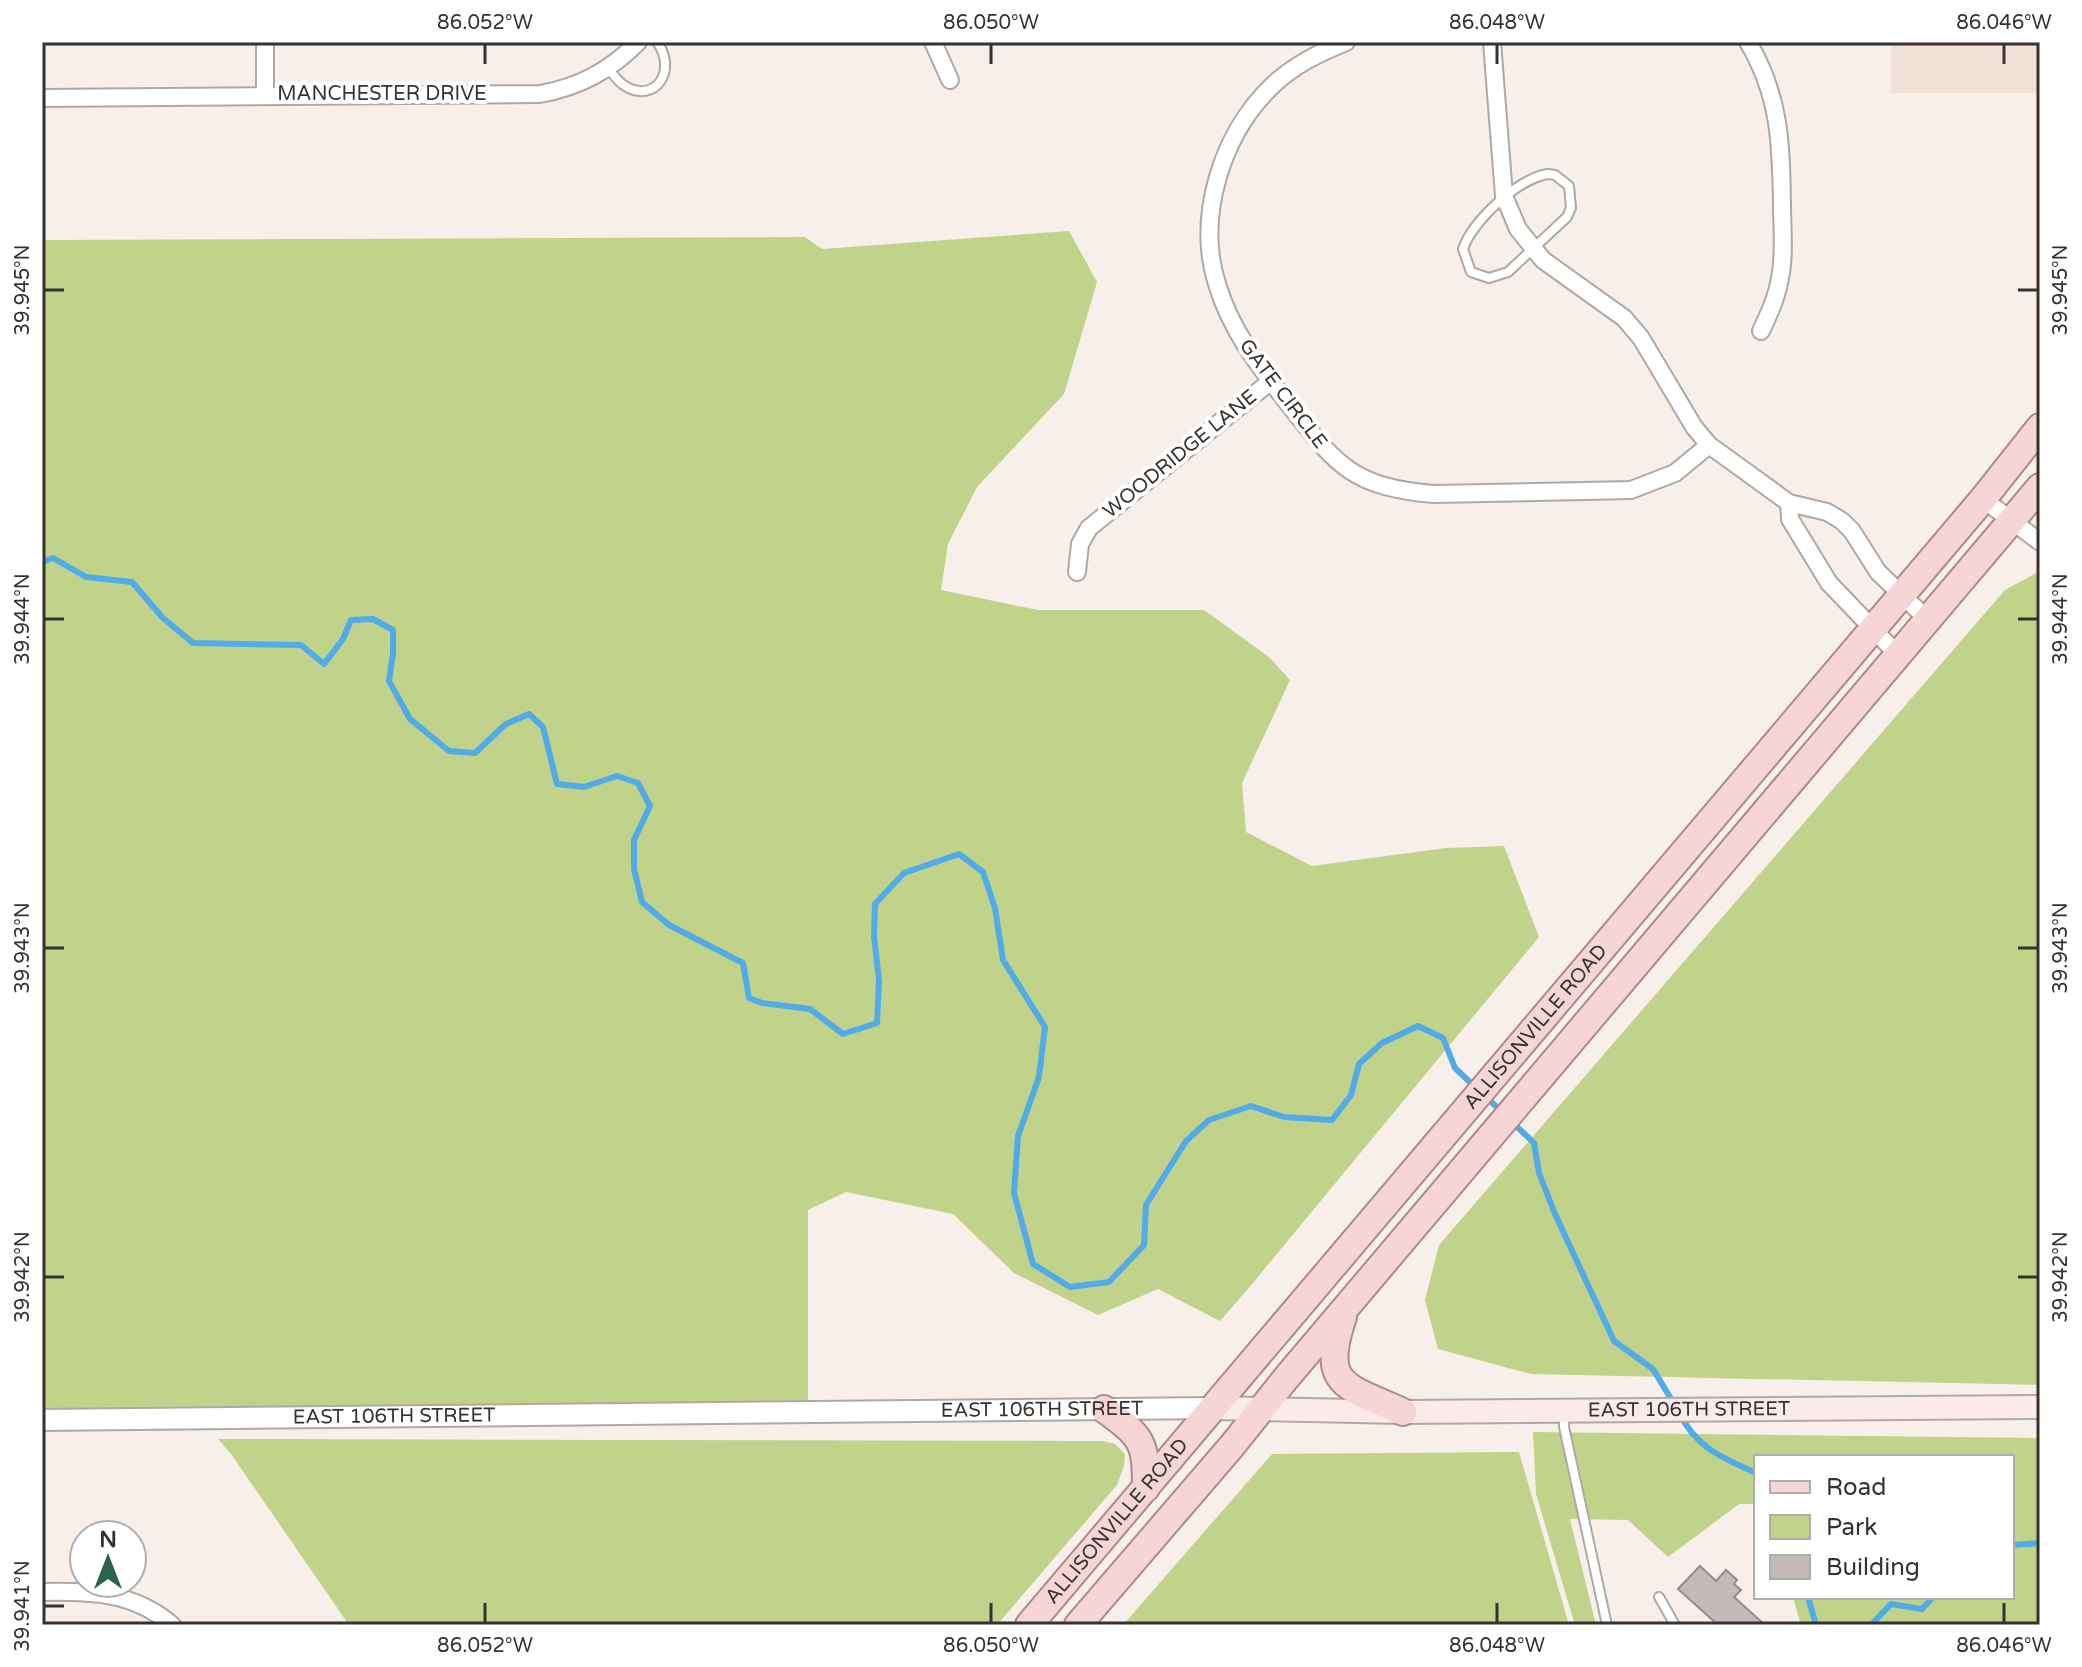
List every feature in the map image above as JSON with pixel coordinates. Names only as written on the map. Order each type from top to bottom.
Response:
[{"type":"main road","name":"ALLISONVILLE ROAD","points":[[1029,1625],[1983,499],[2040,427]]},
{"type":"main road","name":"ALLISONVILLE ROAD","points":[[1078,1625],[2040,487]]},
{"type":"main road","points":[[1347,1308],[1333,1351],[1334,1367],[1350,1387],[1403,1412]]},
{"type":"main road","name":"EAST 106TH STREET","points":[[1213,1408],[1403,1412],[2040,1407]]},
{"type":"main road","points":[[1104,1409],[1130,1428],[1143,1448],[1146,1488]]},
{"type":"street","points":[[265,42],[265,95]]},
{"type":"street","name":"MANCHESTER DRIVE","points":[[42,98],[540,94],[578,84],[608,68],[638,42]]},
{"type":"street","points":[[933,42],[950,80]]},
{"type":"street","name":"GATE CIRCLE","points":[[1346,42],[1310,57],[1272,85],[1245,119],[1225,156],[1212,203],[1210,246],[1217,285],[1233,325],[1271,381],[1329,455],[1358,477],[1382,487],[1407,492],[1614,493],[1631,490],[1675,473],[1709,445]]},
{"type":"street","points":[[1492,42],[1504,196],[1518,229],[1533,249],[1543,260],[1624,318],[1641,338],[1694,427],[1709,445],[1789,503],[1827,512],[1842,521],[1852,531],[1878,572],[1928,620]]},
{"type":"street","points":[[1748,42],[1763,68],[1781,136],[1781,277],[1774,303],[1761,331]]},
{"type":"street","name":"WOODRIDGE LANE","points":[[1077,572],[1080,544],[1089,528],[1271,381]]},
{"type":"street","points":[[1983,499],[2040,542]]},
{"type":"street","points":[[1789,503],[1790,519],[1829,583],[1898,655]]},
{"type":"street","name":"EAST 106TH STREET","points":[[42,1420],[1213,1408]]},
{"type":"street","points":[[42,1592],[103,1593],[139,1602],[172,1625]]},
{"type":"lane","points":[[608,68],[623,85],[635,91],[648,89],[663,79],[666,71],[666,55],[657,42]]},
{"type":"lane","points":[[1555,175],[1569,186],[1571,208],[1567,217],[1533,249],[1517,266],[1498,277],[1481,277],[1471,272],[1463,249],[1466,240],[1504,196],[1538,176],[1555,175]]},
{"type":"lane","points":[[1565,1409],[1564,1427],[1607,1625]]},
{"type":"lane","points":[[1659,1597],[1675,1625]]},
{"type":"shaded area","points":[[1891,42],[2040,42],[2040,93],[1891,93]]},
{"type":"green space","points":[[1069,231],[1097,282],[1064,394],[977,487],[948,544],[941,590],[1038,610],[1204,610],[1269,657],[1290,680],[1242,783],[1246,832],[1312,866],[1446,848],[1504,846],[1539,937],[1220,1321],[1158,1289],[1098,1315],[1014,1273],[953,1214],[846,1192],[808,1210],[808,1403],[42,1410],[42,240],[805,237],[822,249]]},
{"type":"green space","points":[[2040,571],[2040,1385],[1531,1374],[1438,1349],[1425,1300],[1439,1245],[2005,590]]},
{"type":"green space","points":[[1533,1432],[2040,1438],[2040,1625],[1801,1625],[1794,1599],[2014,1599],[2014,1455],[1754,1455],[1754,1504],[1739,1504],[1668,1557],[1628,1520],[1570,1519],[1596,1625],[1575,1625],[1536,1494]]},
{"type":"green space","points":[[218,1439],[1103,1441],[1115,1444],[1125,1454],[1117,1485],[997,1625],[349,1625]]},
{"type":"green space","points":[[1519,1452],[1569,1625],[1123,1625],[1272,1454]]},
{"type":"building","points":[[1700,1566],[1716,1581],[1726,1570],[1737,1580],[1734,1584],[1741,1590],[1734,1597],[1765,1625],[1718,1625],[1678,1589]]},
{"type":"waterway","points":[[42,562],[53,558],[86,577],[132,582],[163,618],[193,643],[301,645],[324,664],[343,639],[351,620],[373,619],[393,630],[389,681],[410,719],[449,751],[475,753],[506,724],[529,714],[543,727],[557,784],[584,787],[617,776],[638,783],[650,806],[634,840],[634,869],[642,902],[669,925],[743,963],[749,998],[762,1003],[810,1009],[843,1034],[877,1023],[879,981],[874,936],[875,904],[904,873],[959,854],[983,872],[995,908],[1003,960],[1045,1027],[1039,1077],[1018,1136],[1014,1193],[1033,1264],[1070,1287],[1109,1282],[1144,1245],[1146,1205],[1186,1141],[1209,1120],[1251,1106],[1284,1117],[1332,1120],[1351,1095],[1359,1064],[1382,1043],[1418,1026],[1443,1038],[1455,1068],[1476,1088]]},
{"type":"waterway","points":[[1484,1095],[1502,1112]]},
{"type":"waterway","points":[[1513,1123],[1534,1143],[1539,1173],[1555,1214],[1614,1341],[1653,1369],[1674,1404]]},
{"type":"waterway","points":[[1679,1413],[1702,1444],[1754,1472]]},
{"type":"waterway","points":[[2014,1545],[2040,1543]]},
{"type":"waterway","points":[[1809,1599],[1816,1625]]},
{"type":"waterway","points":[[1871,1625],[1891,1604],[1922,1609],[1931,1599]]}]
